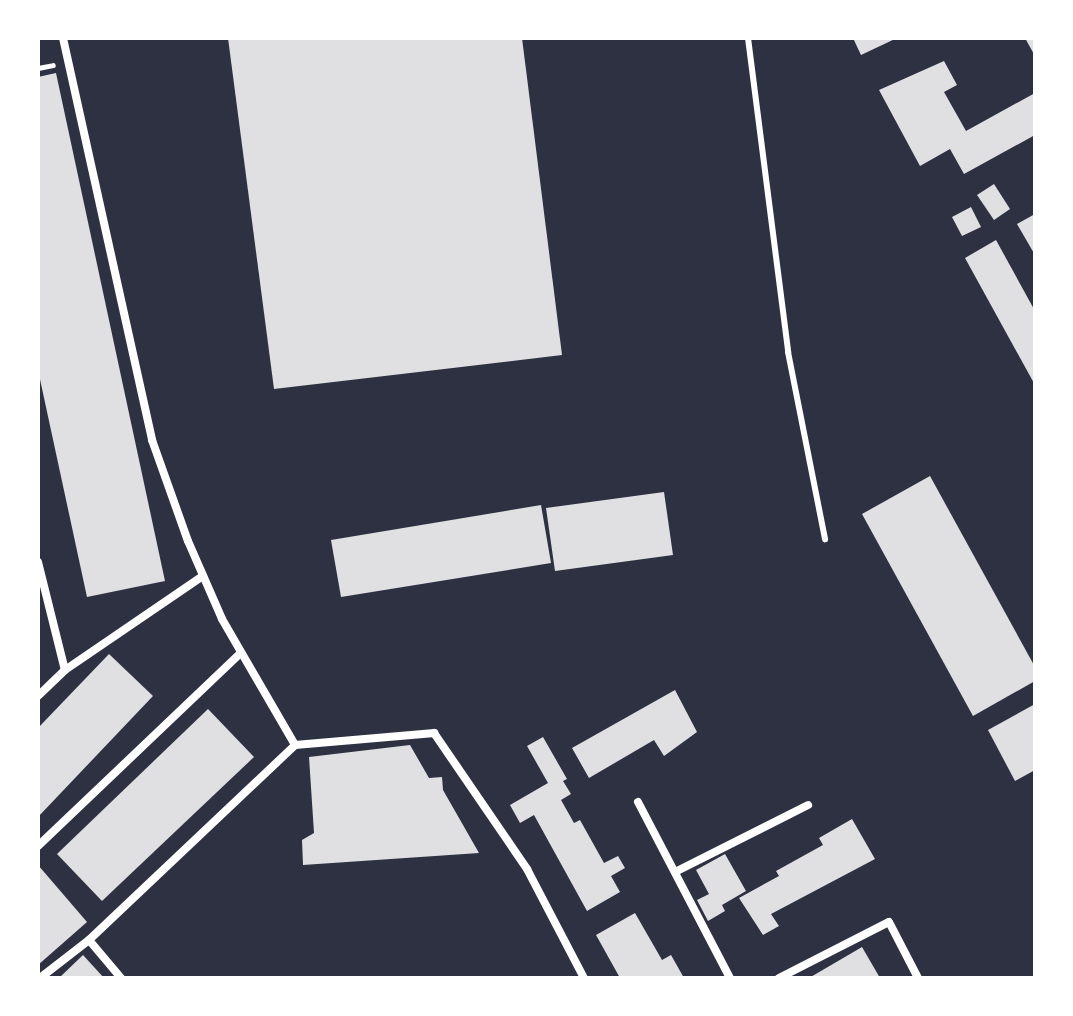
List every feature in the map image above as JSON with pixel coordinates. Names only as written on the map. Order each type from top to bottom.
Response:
[{"type":"street","points":[[63,38],[152,440],[203,576],[241,653],[295,745]]},
{"type":"street","points":[[38,562],[65,670]]},
{"type":"street","points":[[38,696],[65,670],[203,576]]},
{"type":"street","points":[[38,846],[241,653]]},
{"type":"street","points":[[40,978],[89,940],[295,745],[434,733],[527,869],[584,978]]},
{"type":"street","points":[[638,802],[730,978]]},
{"type":"street","points":[[675,872],[808,805]]},
{"type":"street","points":[[779,978],[889,922],[918,978]]},
{"type":"street","points":[[89,940],[121,978]]},
{"type":"lane","points":[[748,38],[788,352],[825,539]]},
{"type":"building","points":[[228,38],[522,38],[562,355],[274,389]]},
{"type":"building","points":[[853,38],[897,38],[861,55]]},
{"type":"building","points":[[1025,38],[1035,38],[1035,56]]},
{"type":"building","points":[[944,61],[957,85],[944,92],[966,131],[1035,93],[1035,135],[964,174],[950,149],[920,166],[879,90]]},
{"type":"building","points":[[56,73],[165,581],[87,597],[38,370],[38,77]]},
{"type":"building","points":[[994,184],[1010,209],[994,220],[977,195]]},
{"type":"building","points":[[971,207],[981,227],[962,236],[952,217]]},
{"type":"building","points":[[1035,214],[1035,255],[1017,224]]},
{"type":"building","points":[[996,240],[1035,311],[1035,385],[965,258]]},
{"type":"building","points":[[930,476],[1035,667],[1035,681],[973,716],[862,514]]},
{"type":"building","points":[[664,492],[673,555],[555,571],[546,508]]},
{"type":"building","points":[[541,505],[551,563],[341,597],[331,540]]},
{"type":"building","points":[[109,654],[153,696],[38,817],[38,728]]},
{"type":"building","points":[[675,690],[697,732],[664,756],[654,740],[589,778],[572,748]]},
{"type":"building","points":[[1035,704],[1035,770],[1015,781],[988,730]]},
{"type":"building","points":[[208,709],[254,757],[102,901],[57,854]]},
{"type":"building","points":[[543,737],[567,779],[563,781],[571,794],[561,800],[574,823],[580,820],[604,863],[618,856],[625,868],[611,876],[620,892],[587,911],[534,815],[520,823],[510,805],[548,783],[527,746]]},
{"type":"building","points":[[410,745],[429,778],[442,777],[443,790],[479,853],[303,865],[302,840],[314,833],[309,757]]},
{"type":"building","points":[[852,819],[875,859],[771,914],[779,926],[763,935],[739,898],[779,876],[776,871],[823,845],[819,838]]},
{"type":"building","points":[[725,854],[746,891],[722,905],[725,911],[708,921],[697,900],[709,894],[696,870]]},
{"type":"building","points":[[38,865],[87,922],[38,965]]},
{"type":"building","points":[[635,913],[662,960],[671,955],[684,978],[620,978],[596,935]]},
{"type":"building","points":[[862,947],[880,978],[809,978]]},
{"type":"building","points":[[83,955],[104,978],[59,978]]}]
